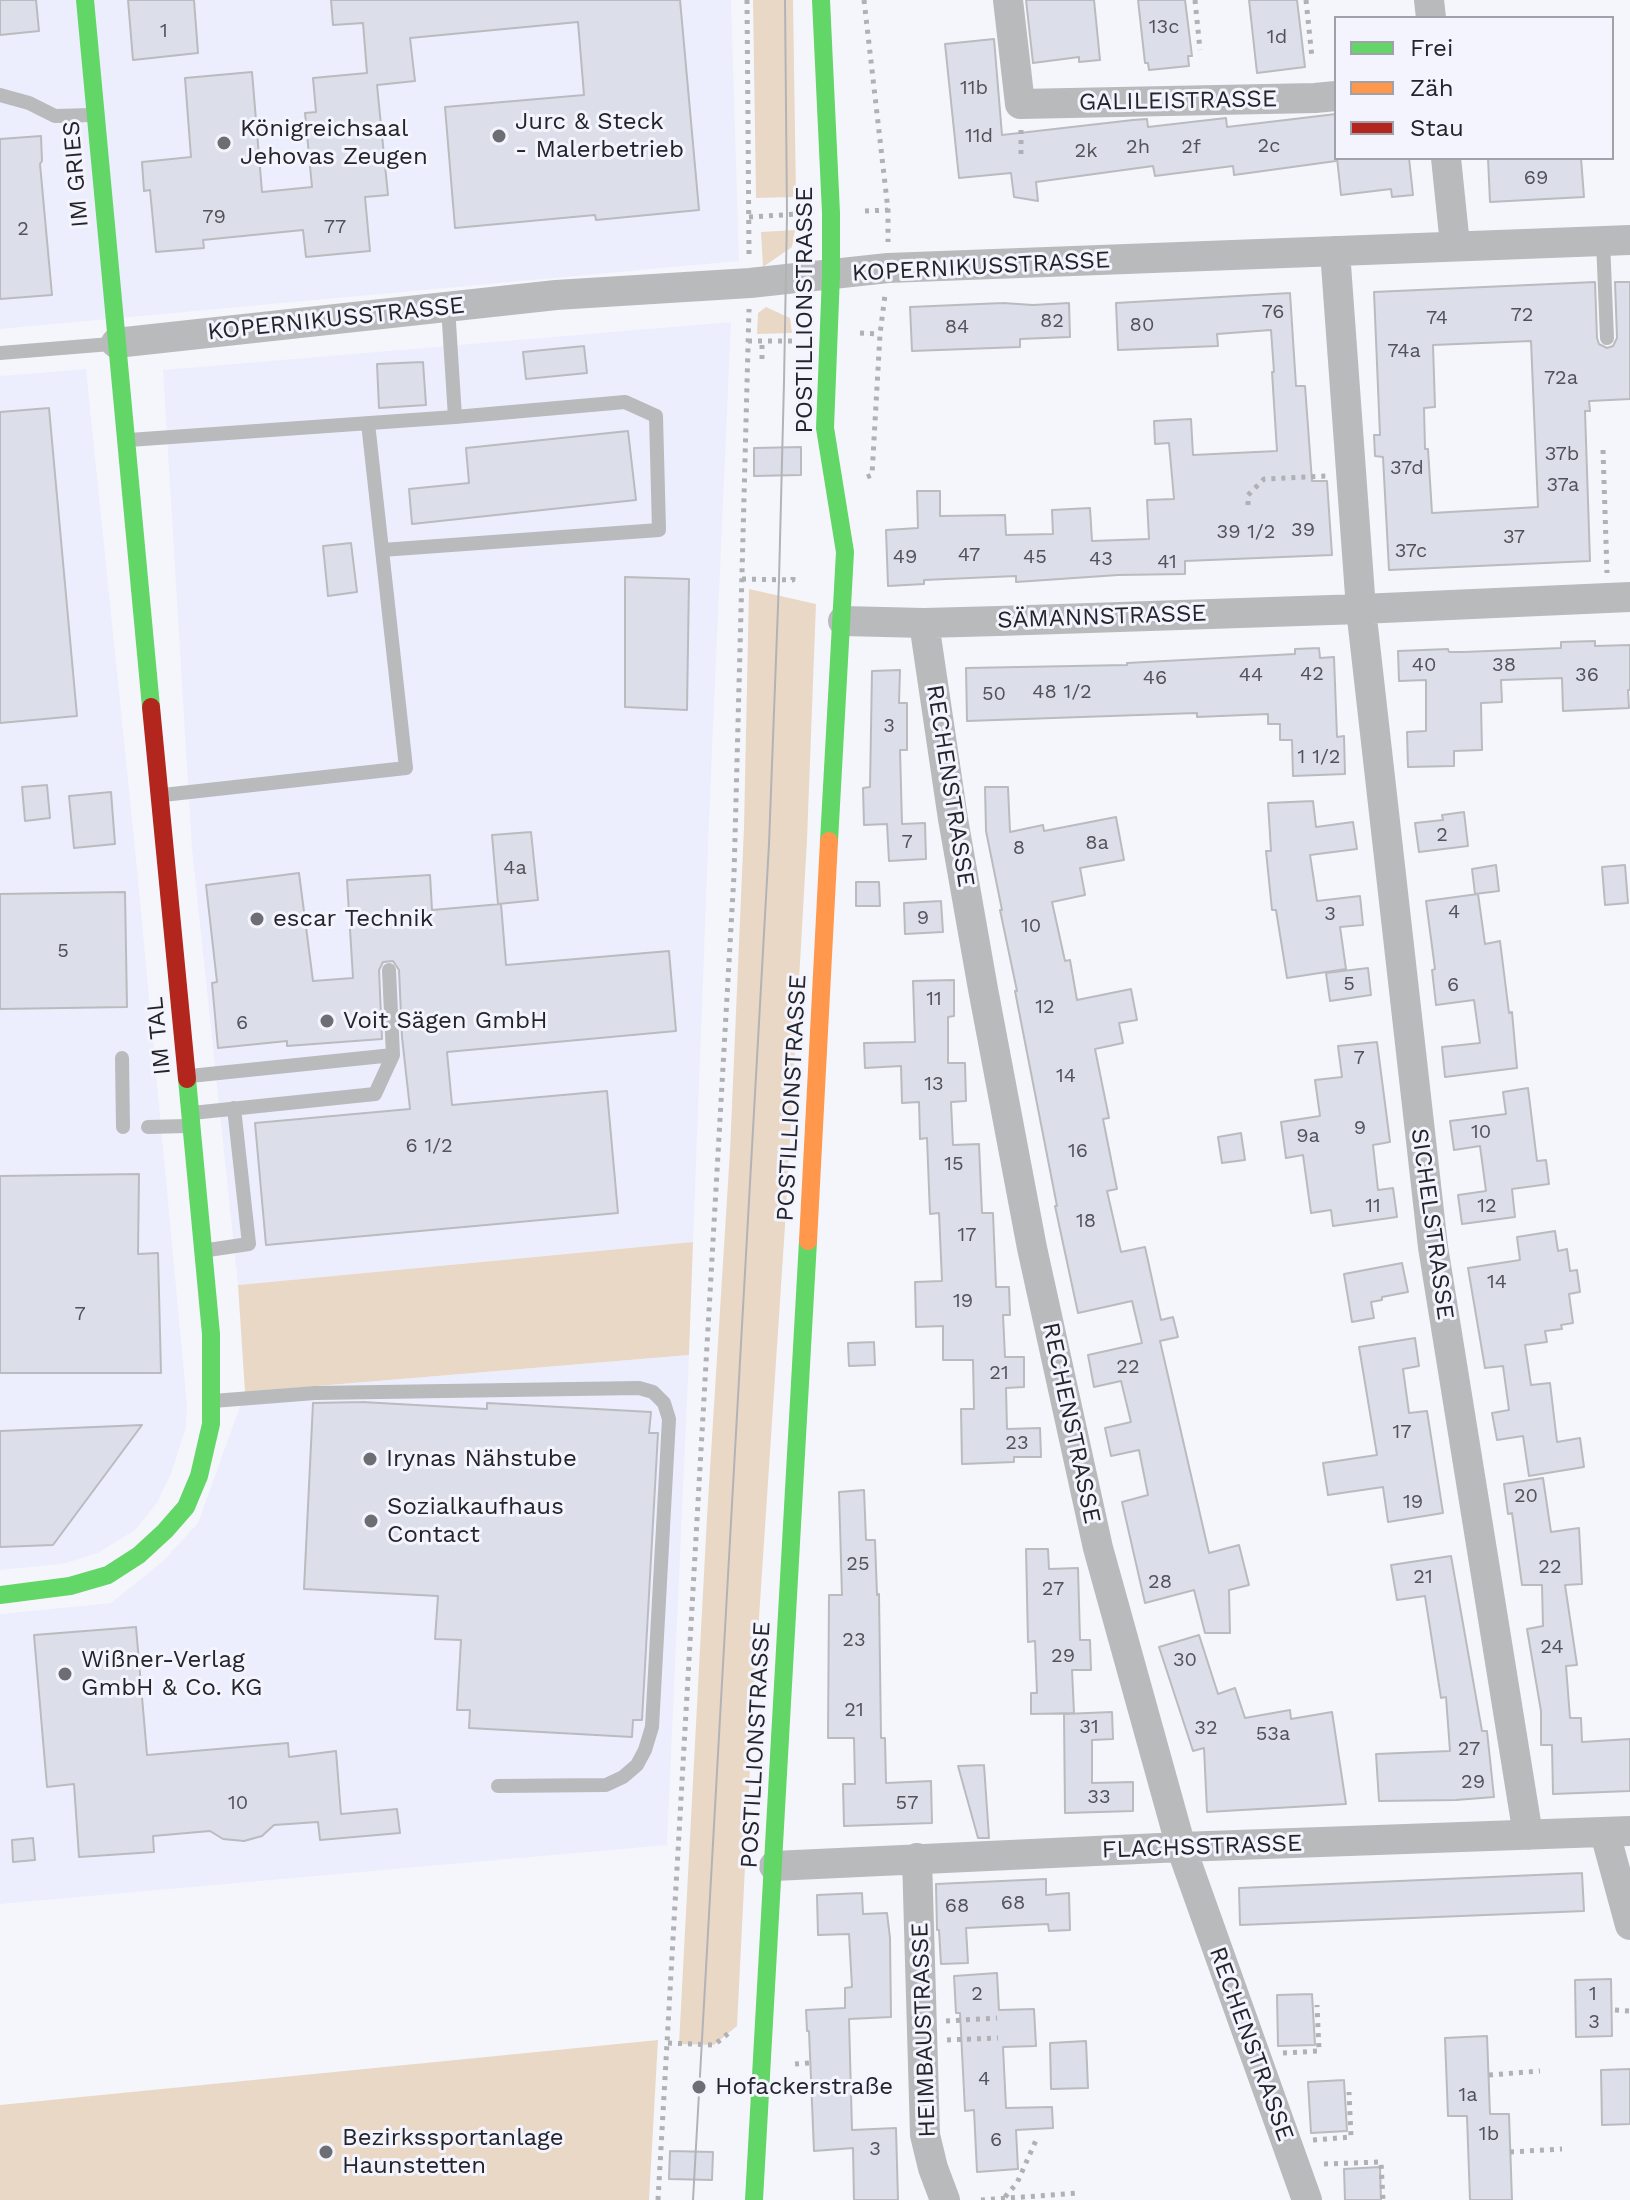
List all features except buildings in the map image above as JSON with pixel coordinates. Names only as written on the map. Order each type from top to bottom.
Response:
[{"type":"street","name":"IM GRIES","points":[[85,0],[116,343]]},
{"type":"street","name":"POSTILLIONSTRASSE","points":[[754,2200],[843,621],[845,552],[825,428],[831,275],[821,0]]},
{"type":"street","name":"GALILEISTRASSE","points":[[1008,0],[1020,104],[1334,96]]},
{"type":"street","points":[[1446,160],[1455,245]]},
{"type":"street","name":"KOPERNIKUSSTRASSE","points":[[116,343],[592,292],[750,283],[888,268],[1616,241]]},
{"type":"street","points":[[1335,251],[1361,609]]},
{"type":"street","name":"IM TAL","points":[[0,1595],[70,1586],[108,1575],[124,1566],[186,1507],[199,1476],[211,1424],[211,1334],[116,343]]},
{"type":"street","name":"SÄMANNSTRASSE","points":[[843,621],[924,623],[1619,598]]},
{"type":"street","name":"SICHELSTRASSE","points":[[1361,609],[1433,1247],[1528,1835]]},
{"type":"street","name":"RECHENSTRASSE","points":[[924,623],[956,834],[1032,1248],[1098,1548],[1181,1847],[1307,2200]]},
{"type":"street","points":[[1617,1832],[1630,1925]]},
{"type":"street","name":"FLACHSSTRASSE","points":[[774,1866],[1181,1847],[1617,1832]]},
{"type":"street","name":"HEIMBAUSTRASSE","points":[[917,1858],[925,2135],[945,2200]]},
{"type":"lane","points":[[0,95],[29,103],[55,116],[95,115]]},
{"type":"lane","points":[[1607,338],[1616,241]]},
{"type":"lane","points":[[448,307],[455,417]]},
{"type":"lane","name":"KOPERNIKUSSTRASSE","points":[[0,353],[116,343]]},
{"type":"lane","points":[[125,440],[625,402],[656,416],[659,530],[382,550]]},
{"type":"lane","points":[[160,795],[406,768],[368,423]]},
{"type":"lane","points":[[148,1127],[191,1120],[234,1108],[375,1094],[393,1055],[389,970]]},
{"type":"lane","points":[[187,1077],[393,1055]]},
{"type":"lane","points":[[122,1058],[123,1127]]},
{"type":"lane","points":[[203,1250],[249,1244],[234,1108]]},
{"type":"lane","points":[[212,1401],[315,1393],[639,1388],[653,1392],[664,1403],[669,1419],[655,1680],[652,1727],[645,1750],[637,1765],[623,1777],[606,1785],[498,1786]]},
{"type":"path","points":[[658,2200],[734,875],[750,283],[747,0]]},
{"type":"path","points":[[864,0],[888,210],[888,268],[880,334],[872,475]]},
{"type":"path","points":[[1195,0],[1200,50]]},
{"type":"path","points":[[1306,0],[1312,58]]},
{"type":"path","points":[[762,341],[762,359]]},
{"type":"path","points":[[1603,450],[1619,598]]},
{"type":"path","points":[[1248,505],[1248,495],[1264,479],[1351,474]]},
{"type":"path","points":[[757,572],[757,580]]},
{"type":"path","points":[[742,579],[793,580],[793,574]]},
{"type":"path","points":[[1254,2055],[1319,2051],[1317,2005]]},
{"type":"path","points":[[1615,2010],[1630,2011]]},
{"type":"path","points":[[922,2031],[997,2018]]},
{"type":"path","points":[[668,2043],[714,2045],[737,2026]]},
{"type":"path","points":[[922,2031],[998,2038]]},
{"type":"path","points":[[679,2044],[679,2054]]},
{"type":"path","points":[[714,2045],[714,2057]]},
{"type":"path","points":[[1489,2075],[1540,2071]]},
{"type":"path","points":[[1290,2154],[1351,2137],[1349,2092]]},
{"type":"path","points":[[1004,2198],[1017,2183],[1037,2138]]},
{"type":"path","points":[[1510,2152],[1562,2149]]},
{"type":"path","points":[[1290,2154],[1381,2162],[1383,2200]]},
{"type":"path","points":[[981,2200],[1058,2197],[1079,2193]]},
{"type":"shaded area","points":[[0,0],[731,0],[739,261],[0,329]]},
{"type":"shaded area","points":[[753,0],[793,0],[796,197],[756,198]]},
{"type":"shaded area","points":[[795,230],[792,247],[763,267],[761,232]]},
{"type":"shaded area","points":[[766,307],[790,318],[792,333],[757,334],[758,313]]},
{"type":"shaded area","points":[[731,322],[693,1242],[238,1285],[192,849],[163,370]]},
{"type":"shaded area","points":[[86,369],[136,858],[187,1405],[186,1427],[171,1474],[157,1503],[135,1530],[98,1553],[63,1564],[0,1570],[0,376]]},
{"type":"shaded area","points":[[749,589],[816,604],[807,840],[753,1708],[737,2026],[714,2045],[679,2044],[730,1151],[744,827]]},
{"type":"shaded area","points":[[693,1242],[689,1355],[245,1392],[238,1285]]},
{"type":"shaded area","points":[[689,1355],[667,1845],[0,1904],[0,1614],[111,1603],[163,1561],[198,1523],[245,1392]]},
{"type":"shaded area","name":"Bezirkssportanlage Haunstetten","points":[[658,2040],[649,2200],[0,2200],[0,2105]]},
{"type":"tram line","points":[[693,2200],[769,844],[784,382],[787,215],[785,0]]},
{"type":"traffic: fast","points":[[85,0],[151,707]]},
{"type":"traffic: fast","points":[[821,0],[831,213],[825,428],[845,552],[829,841]]},
{"type":"traffic: fast","points":[[0,1595],[70,1586],[108,1575],[139,1555],[165,1531],[186,1507],[199,1476],[211,1424],[211,1334],[187,1079]]},
{"type":"traffic: fast","points":[[754,2200],[808,1241]]},
{"type":"traffic: slow","points":[[808,1241],[829,841]]},
{"type":"traffic: jam","points":[[151,707],[187,1079]]},
{"type":"place","name":"Jurc & Steck - Malerbetrieb","points":[[499,136]]},
{"type":"place","name":"Königreichsaal Jehovas Zeugen","points":[[224,143]]},
{"type":"place","name":"escar Technik","points":[[257,919]]},
{"type":"place","name":"Voit Sägen GmbH","points":[[327,1021]]},
{"type":"place","name":"Irynas Nähstube","points":[[370,1459]]},
{"type":"place","name":"Sozialkaufhaus Contact","points":[[371,1521]]},
{"type":"place","name":"Wißner-Verlag GmbH & Co. KG","points":[[65,1674]]},
{"type":"place","name":"Hofackerstraße","points":[[699,2087]]},
{"type":"place","name":"Bezirkssportanlage Haunstetten","points":[[326,2152]]}]
